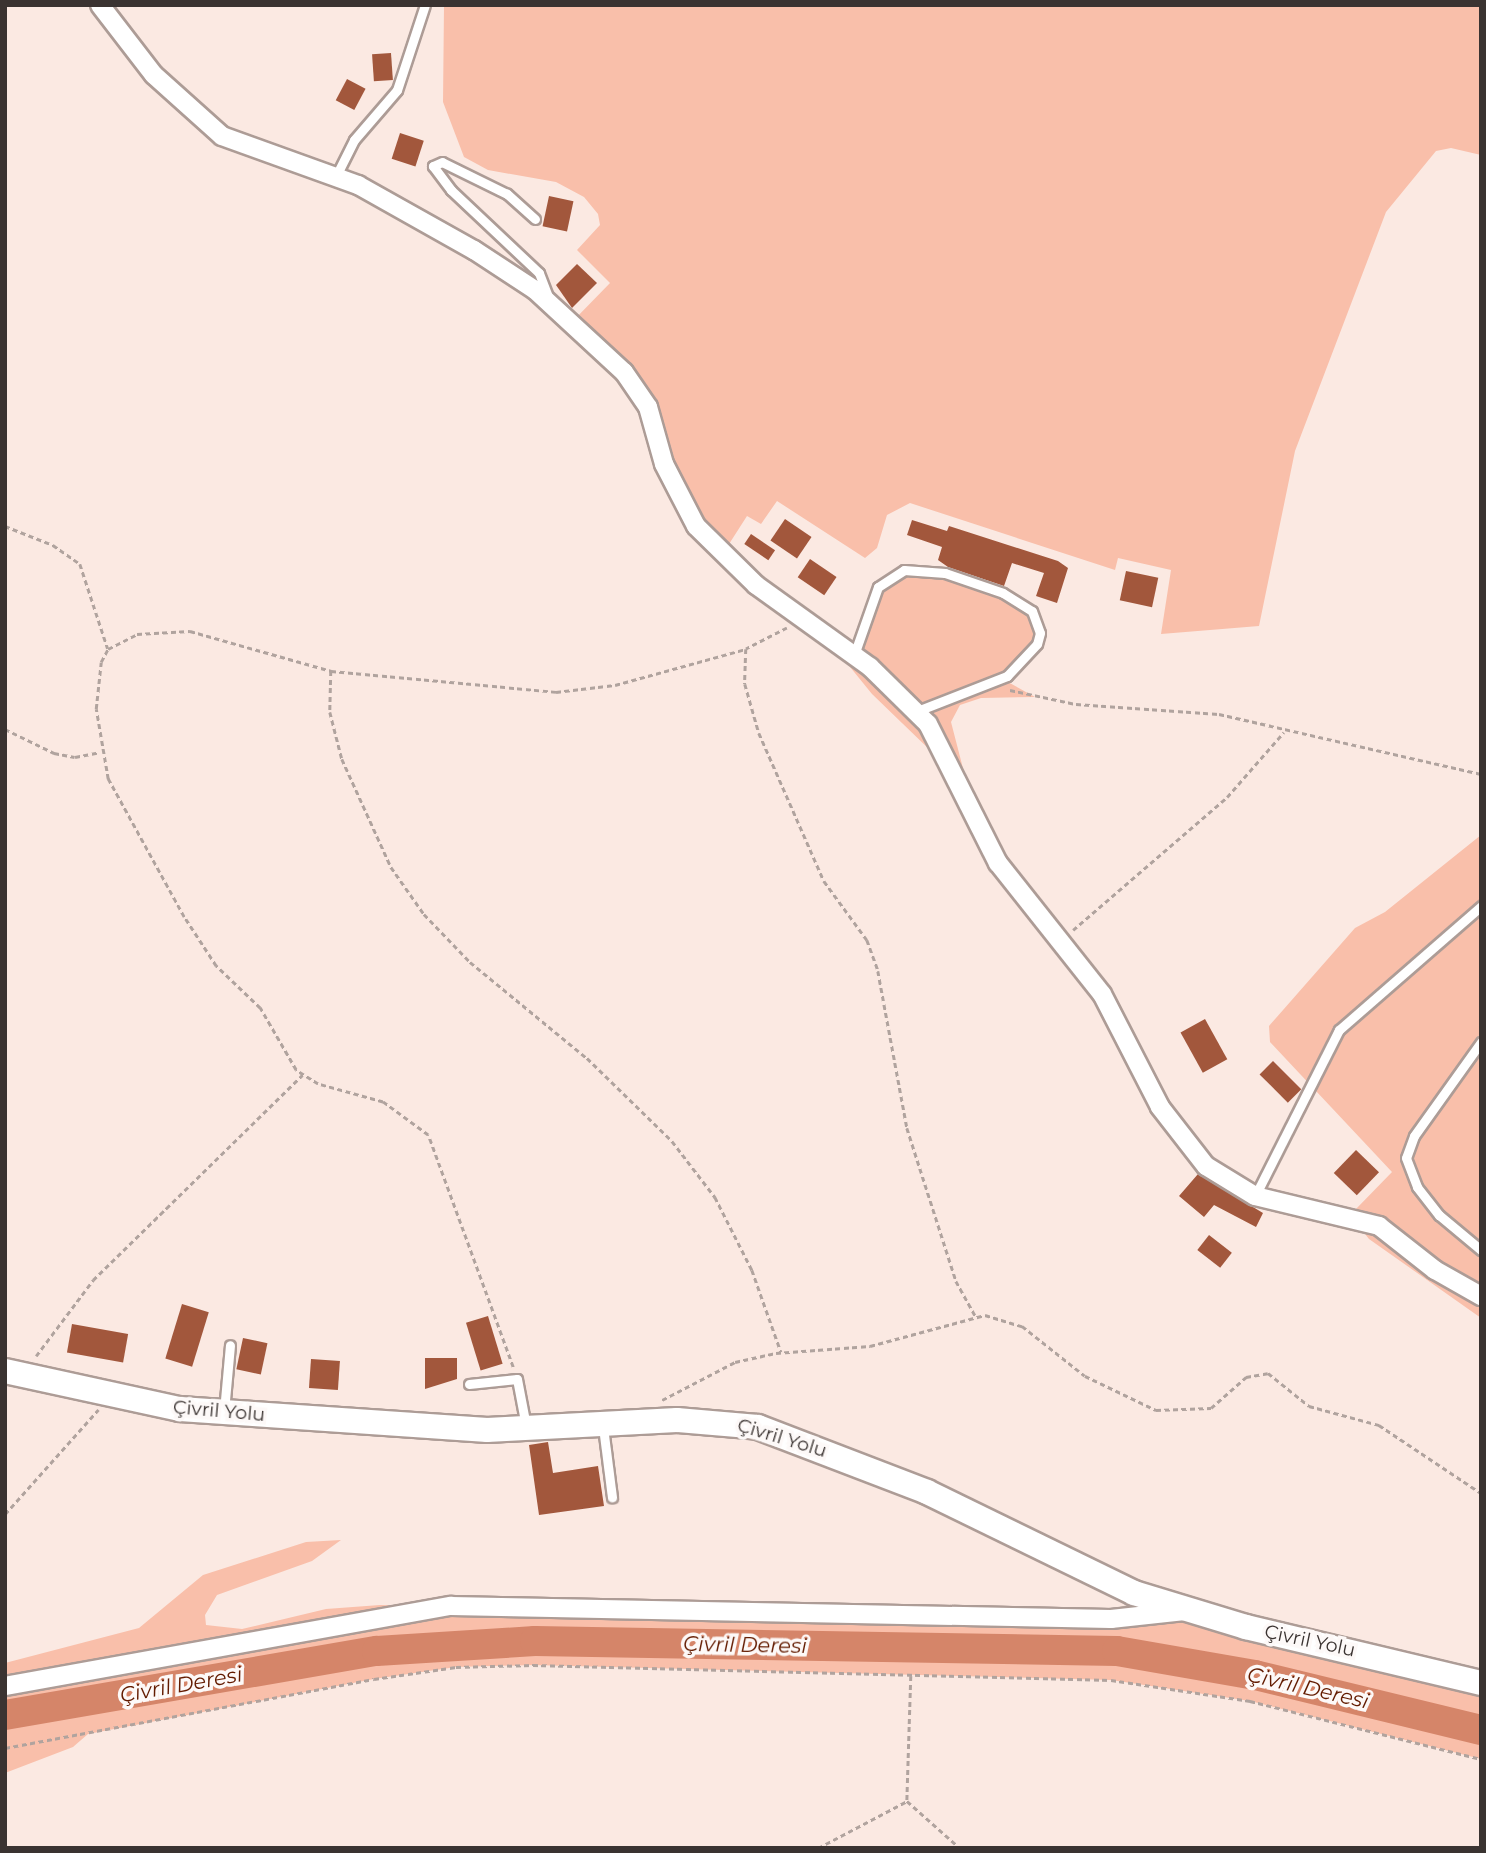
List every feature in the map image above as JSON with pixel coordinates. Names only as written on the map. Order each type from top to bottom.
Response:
[{"type":"street","points":[[100,5],[154,75],[209,128],[248,148],[336,176],[474,250],[550,303],[637,388],[664,464],[696,526],[722,555],[804,622],[854,655],[917,711],[998,863],[1102,994],[1160,1107],[1206,1166],[1255,1196],[1379,1226],[1435,1270],[1481,1296]]},
{"type":"street","name":"Çivril Yolu","points":[[16,1374],[109,1397],[224,1412],[527,1431],[708,1420],[795,1439],[928,1492],[1134,1592],[1192,1610],[1481,1683]]},
{"type":"street","points":[[5,1686],[451,1606],[1111,1619],[1192,1610]]},
{"type":"lane","points":[[336,176],[354,140],[397,90],[425,5]]},
{"type":"lane","points":[[535,219],[507,194],[442,162],[433,166],[451,190],[539,273],[550,303]]},
{"type":"lane","points":[[854,655],[878,587],[894,572],[927,569],[1003,593],[1032,611],[1040,633],[1037,644],[996,683],[917,711]]},
{"type":"lane","points":[[1255,1196],[1339,1030],[1481,906]]},
{"type":"lane","points":[[1481,1042],[1414,1136],[1406,1158],[1417,1187],[1439,1215],[1481,1250]]},
{"type":"lane","points":[[224,1412],[230,1345]]},
{"type":"lane","points":[[469,1384],[517,1379],[527,1431]]},
{"type":"lane","points":[[603,1425],[612,1497]]},
{"type":"path","points":[[5,526],[54,545],[80,564],[108,649],[98,677],[100,752],[108,779],[202,948],[260,1008],[302,1075],[383,1102],[429,1135],[517,1379]]},
{"type":"path","points":[[108,649],[137,634],[190,631],[331,671],[556,692],[615,685],[746,649],[804,622]]},
{"type":"path","points":[[746,649],[745,684],[775,780],[824,881],[867,940],[878,971],[907,1129],[956,1281],[976,1317]]},
{"type":"path","points":[[331,671],[330,712],[342,760],[391,867],[424,915],[470,962],[587,1058],[672,1141],[715,1197],[752,1270],[781,1352]]},
{"type":"path","points":[[996,683],[1062,702],[1219,714],[1284,732],[1481,775]]},
{"type":"path","points":[[5,729],[54,753],[75,757],[100,752]]},
{"type":"path","points":[[1058,939],[1093,916],[1182,838],[1284,732]]},
{"type":"path","points":[[16,1374],[37,1353],[93,1280],[302,1075]]},
{"type":"path","points":[[654,1404],[735,1362],[781,1352],[870,1346],[976,1317],[1001,1318],[1022,1326],[1086,1376],[1156,1410],[1211,1408],[1247,1377],[1268,1373],[1308,1406],[1379,1425],[1481,1493]]},
{"type":"path","points":[[5,1514],[109,1397]]},
{"type":"path","points":[[5,1748],[456,1667],[1111,1680],[1225,1697],[1481,1759]]},
{"type":"path","points":[[907,1801],[912,1675]]},
{"type":"path","points":[[818,1848],[907,1801]]},
{"type":"path","points":[[907,1801],[960,1848]]},
{"type":"shaded area","points":[[444,5],[1481,5],[1481,155],[1451,148],[1436,151],[1386,212],[1295,451],[1259,626],[1161,634],[1171,570],[1118,558],[1115,570],[910,503],[887,515],[877,548],[865,558],[777,501],[761,524],[747,516],[722,555],[696,526],[648,407],[572,322],[610,283],[577,250],[600,225],[598,214],[584,197],[556,182],[488,170],[464,157],[443,102]]},
{"type":"shaded area","points":[[927,569],[1023,602],[1040,633],[1006,681],[1035,697],[981,698],[960,705],[951,722],[979,830],[959,807],[932,752],[872,694],[824,635],[854,655],[886,578]]},
{"type":"shaded area","points":[[1481,835],[1481,1318],[1369,1239],[1358,1225],[1356,1209],[1392,1172],[1270,1042],[1269,1026],[1355,928],[1385,912]]},
{"type":"shaded area","points":[[341,1540],[312,1561],[217,1595],[205,1615],[206,1625],[242,1629],[326,1609],[380,1605],[1111,1619],[1192,1610],[1481,1683],[1481,1759],[1250,1701],[1111,1680],[533,1665],[456,1667],[374,1679],[88,1734],[73,1747],[5,1773],[5,1663],[139,1628],[203,1575],[306,1542]]},
{"type":"building","points":[[391,53],[393,80],[374,81],[372,54]]},
{"type":"building","points":[[347,79],[366,89],[354,110],[336,100]]},
{"type":"building","points":[[400,133],[424,141],[415,166],[392,159]]},
{"type":"building","points":[[549,196],[573,201],[567,232],[543,226]]},
{"type":"building","points":[[577,264],[597,283],[572,308],[556,285]]},
{"type":"building","points":[[785,519],[812,537],[797,558],[770,541]]},
{"type":"building","points":[[912,520],[947,531],[949,526],[1058,561],[1068,568],[1057,603],[1036,596],[1044,573],[1012,563],[1004,586],[948,567],[938,560],[942,547],[907,535]]},
{"type":"building","points":[[751,534],[775,550],[768,560],[744,544]]},
{"type":"building","points":[[810,559],[837,577],[824,595],[798,577]]},
{"type":"building","points":[[1126,571],[1158,578],[1152,607],[1120,600]]},
{"type":"building","points":[[1205,1019],[1227,1059],[1203,1073],[1181,1033]]},
{"type":"building","points":[[1273,1061],[1301,1089],[1288,1103],[1260,1074]]},
{"type":"building","points":[[1356,1150],[1379,1172],[1357,1195],[1334,1173]]},
{"type":"building","points":[[1198,1174],[1263,1213],[1256,1227],[1214,1205],[1204,1217],[1179,1196]]},
{"type":"building","points":[[1209,1235],[1232,1253],[1220,1268],[1197,1250]]},
{"type":"building","points":[[182,1304],[209,1312],[192,1367],[165,1359]]},
{"type":"building","points":[[488,1316],[503,1364],[481,1371],[466,1323]]},
{"type":"building","points":[[72,1324],[128,1334],[123,1362],[67,1353]]},
{"type":"building","points":[[243,1338],[267,1343],[261,1374],[236,1369]]},
{"type":"building","points":[[425,1358],[457,1358],[457,1379],[425,1389]]},
{"type":"building","points":[[311,1359],[340,1361],[338,1390],[309,1388]]},
{"type":"building","points":[[548,1442],[553,1473],[598,1466],[604,1506],[539,1515],[529,1445]]},
{"type":"waterway","name":"Çivril Deresi","points":[[5,1715],[377,1651],[535,1641],[1117,1651],[1255,1675],[1481,1730]]}]
